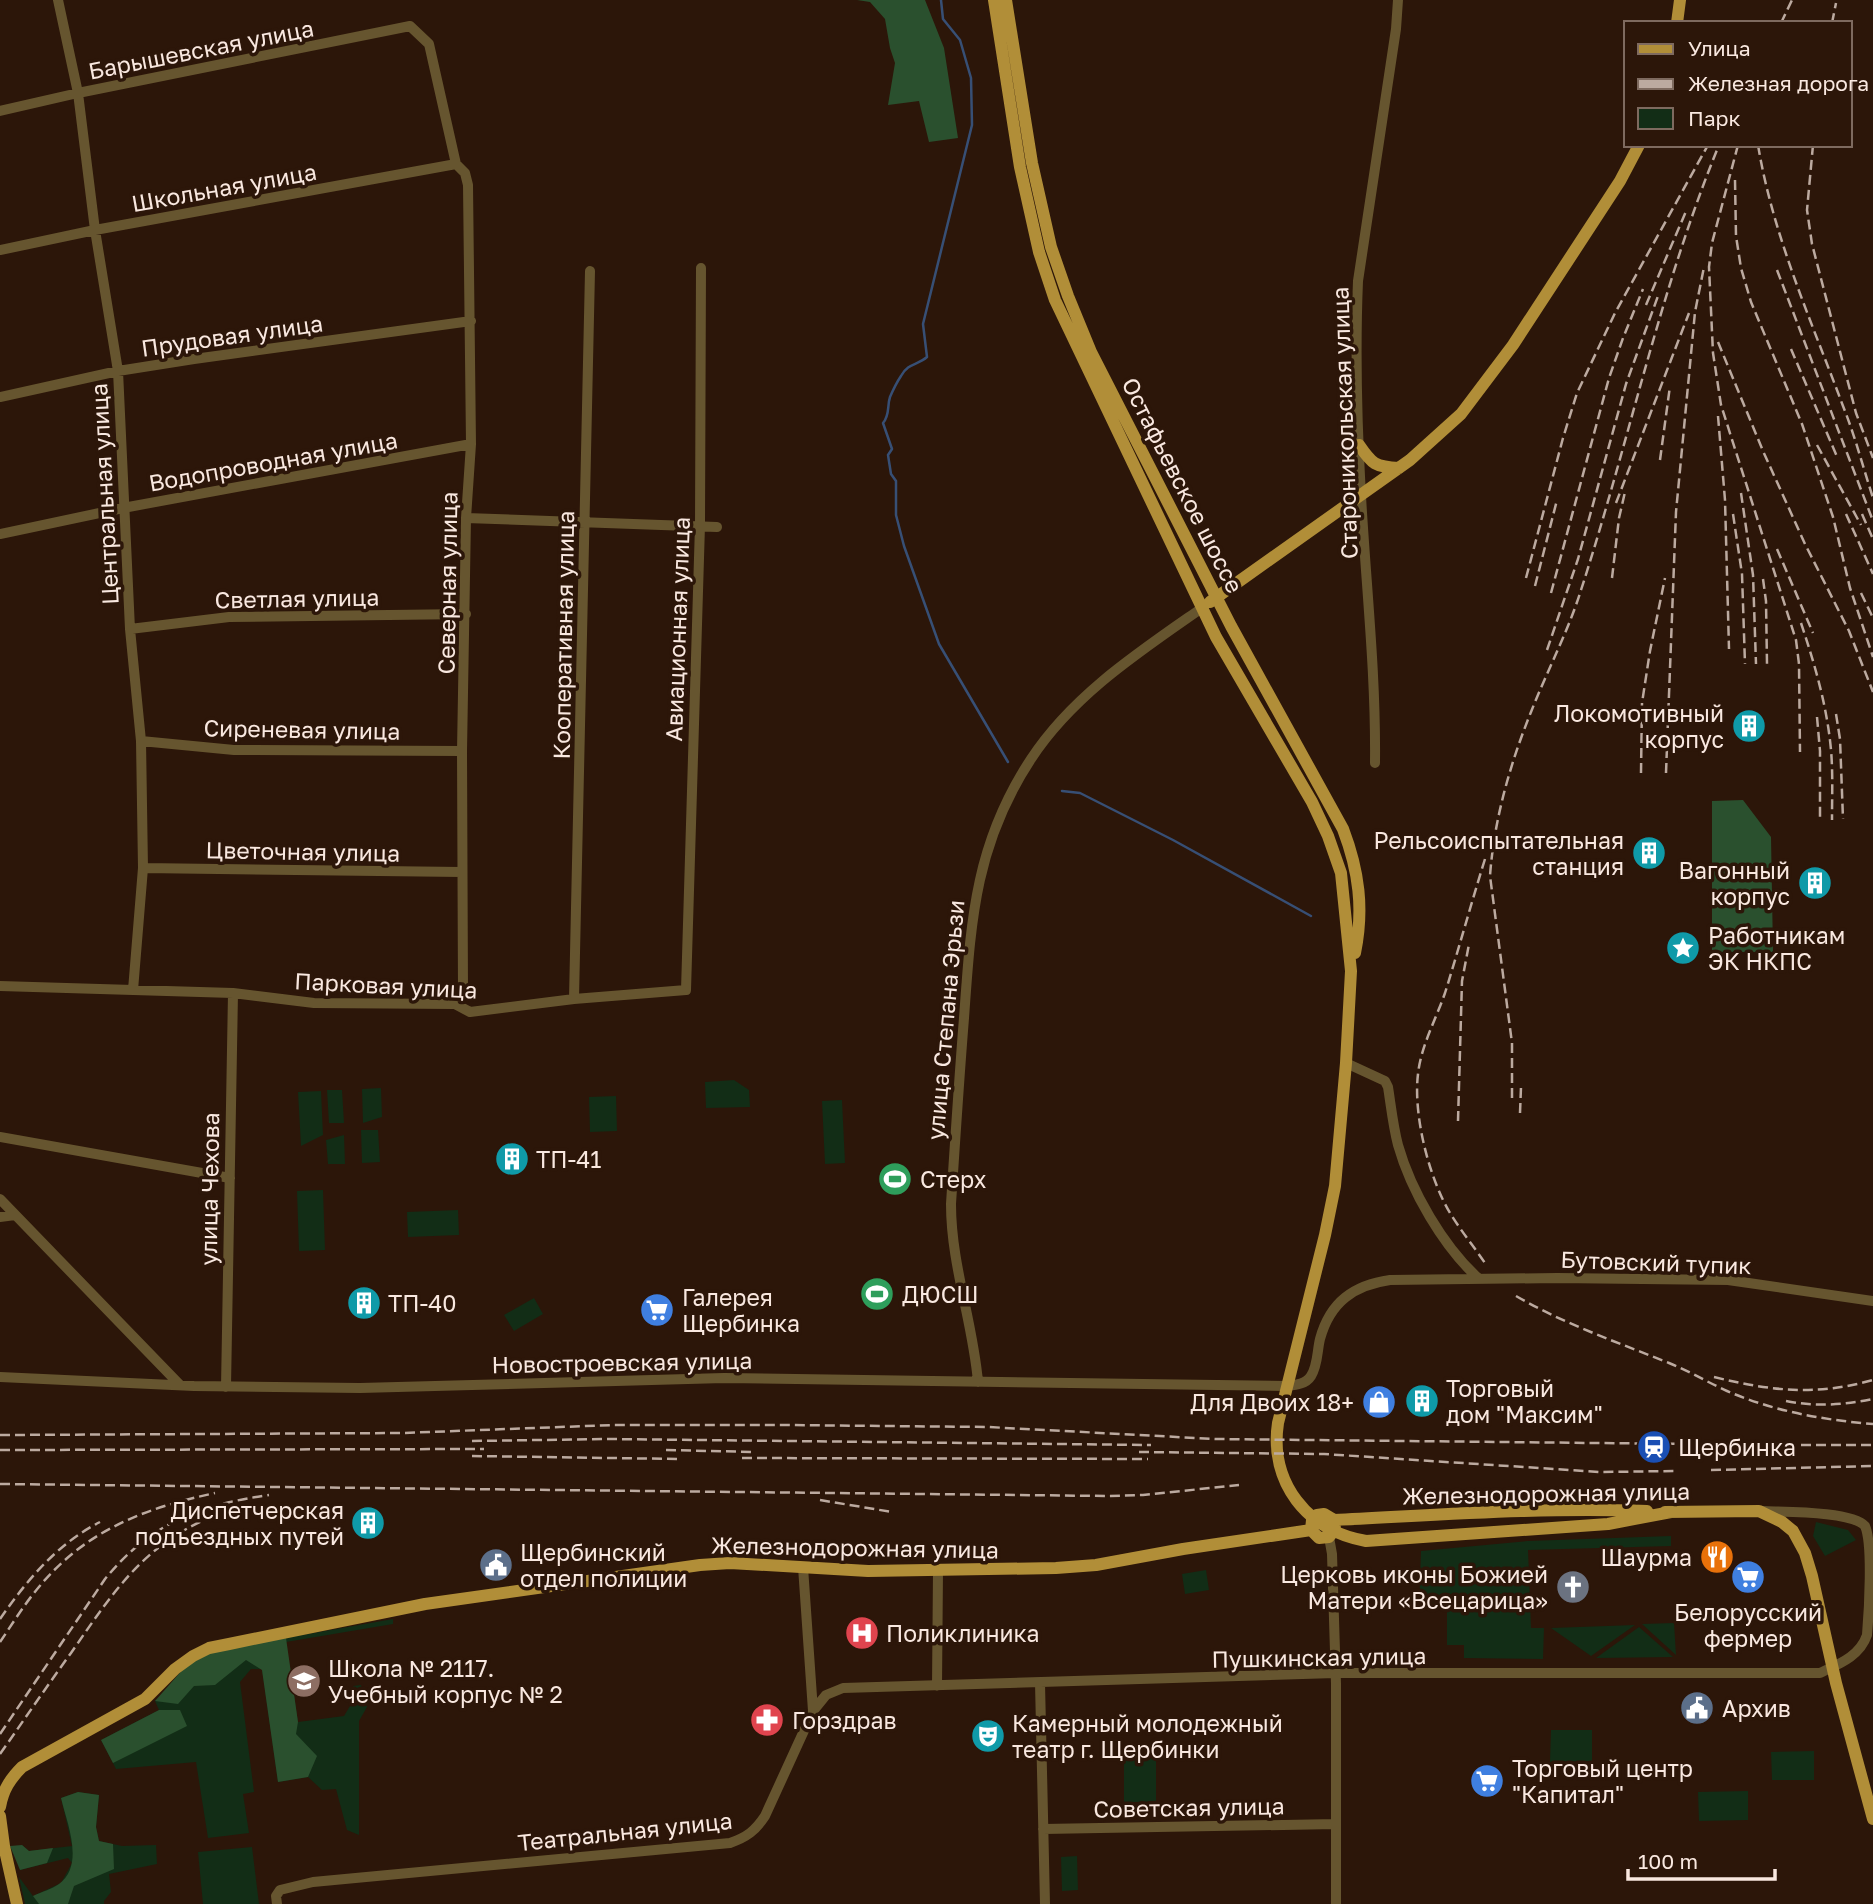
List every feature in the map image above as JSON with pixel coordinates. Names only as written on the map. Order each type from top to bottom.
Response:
[{"type":"main road","name":"Остафьевское шоссе","points":[[994,0],[1020,167],[1039,252],[1055,300],[1202,608],[1312,802],[1341,873],[1351,971],[1335,1186],[1278,1423],[1277,1454],[1284,1479],[1299,1505],[1323,1526],[1356,1539],[1384,1541],[1608,1524],[1671,1512]]},
{"type":"main road","name":"Остафьевское шоссе","points":[[1006,0],[1032,163],[1051,247],[1091,352],[1349,845],[1359,886],[1360,904],[1359,933],[1351,971]]},
{"type":"main road","points":[[1677,21],[1679,0]]},
{"type":"main road","name":"улица Степана Эрьзи","points":[[1202,608],[1399,468],[1461,414],[1496,369],[1620,181],[1638,147]]},
{"type":"main road","points":[[1359,445],[1376,465],[1399,468]]},
{"type":"main road","name":"Железнодорожная улица","points":[[1311,1530],[1312,1520],[1317,1515],[1327,1514],[1334,1520],[1595,1510],[1759,1511]]},
{"type":"main road","points":[[1759,1511],[1782,1522],[1793,1531],[1800,1542],[1812,1576],[1872,1812]]},
{"type":"main road","points":[[1329,1537],[1335,1529],[1334,1520]]},
{"type":"main road","name":"Железнодорожная улица","points":[[1311,1530],[1319,1538],[1329,1537]]},
{"type":"main road","name":"Железнодорожная улица","points":[[0,1807],[10,1780],[22,1767],[145,1699],[175,1669],[209,1648],[412,1606],[608,1576],[730,1563],[938,1571],[1096,1565],[1311,1530]]},
{"type":"main road","points":[[0,1816],[17,1904]]},
{"type":"street","name":"Центральная улица","points":[[58,0],[78,93],[95,230],[118,371],[130,629],[141,741],[143,868],[133,990]]},
{"type":"street","name":"Староникольская улица","points":[[1375,763],[1374,661],[1359,445],[1358,281],[1396,29],[1398,0]]},
{"type":"street","name":"Барышевская улица","points":[[0,111],[410,26]]},
{"type":"street","name":"Северная улица","points":[[410,26],[429,44],[456,164],[465,173],[468,185],[471,444],[466,519],[462,751],[463,992],[455,1004]]},
{"type":"street","name":"Школьная улица","points":[[0,250],[456,164]]},
{"type":"street","name":"Авиационная улица","points":[[686,990],[700,525],[701,268]]},
{"type":"street","name":"Кооперативная улица","points":[[574,999],[590,271]]},
{"type":"street","name":"Прудовая улица","points":[[0,397],[118,371],[471,321]]},
{"type":"street","name":"Водопроводная улица","points":[[0,534],[123,508],[471,444]]},
{"type":"street","points":[[466,519],[717,527]]},
{"type":"street","name":"улица Степана Эрьзи","points":[[978,1382],[952,1241],[951,1214],[970,933],[985,854],[991,834],[1014,787],[1031,758],[1062,721],[1088,693],[1112,673],[1202,608]]},
{"type":"street","name":"Светлая улица","points":[[130,629],[229,617],[466,614]]},
{"type":"street","name":"Сиреневая улица","points":[[141,741],[234,750],[462,751]]},
{"type":"street","name":"Цветочная улица","points":[[143,868],[462,872]]},
{"type":"street","name":"Парковая улица","points":[[0,986],[233,993],[314,1003],[455,1004],[470,1012],[574,999],[686,990]]},
{"type":"street","name":"улица Чехова","points":[[226,1387],[233,993]]},
{"type":"street","points":[[1346,1063],[1385,1081],[1407,1172],[1437,1228],[1478,1278]]},
{"type":"street","points":[[0,1137],[230,1178]]},
{"type":"street","points":[[0,1199],[180,1385]]},
{"type":"street","points":[[0,1217],[15,1214]]},
{"type":"street","name":"Новостроевская улица","points":[[0,1377],[226,1387],[372,1388],[724,1378],[1287,1386],[1310,1378],[1325,1324],[1335,1307],[1356,1289],[1390,1280],[1478,1278]]},
{"type":"street","name":"Бутовский тупик","points":[[1478,1278],[1728,1280],[1873,1301]]},
{"type":"street","points":[[1759,1511],[1814,1513],[1853,1519],[1865,1526],[1872,1543],[1867,1635],[1858,1652],[1833,1667]]},
{"type":"street","points":[[1329,1537],[1332,1554],[1335,1673],[1336,1904]]},
{"type":"street","name":"Театральная улица","points":[[276,1904],[275,1896],[280,1890],[313,1882],[730,1843],[746,1837],[756,1830],[765,1816],[813,1711],[803,1567]]},
{"type":"street","points":[[937,1686],[938,1571]]},
{"type":"street","name":"Пушкинская улица","points":[[813,1711],[826,1695],[843,1688],[1335,1673],[1690,1672],[1811,1675],[1833,1667]]},
{"type":"street","points":[[1040,1683],[1045,1904]]},
{"type":"street","name":"Советская улица","points":[[1043,1829],[1336,1824]]},
{"type":"green space","points":[[857,0],[925,0],[944,48],[958,138],[929,142],[919,101],[888,105],[895,63],[885,19],[870,2]]},
{"type":"green space","points":[[1743,800],[1771,837],[1773,952],[1712,952],[1712,801]]},
{"type":"green space","points":[[734,1080],[749,1090],[750,1107],[706,1108],[705,1082]]},
{"type":"green space","points":[[381,1088],[382,1117],[363,1123],[362,1089]]},
{"type":"green space","points":[[327,1090],[342,1090],[344,1123],[329,1123]]},
{"type":"green space","points":[[321,1091],[323,1135],[301,1146],[298,1092]]},
{"type":"green space","points":[[616,1096],[617,1131],[590,1132],[589,1097]]},
{"type":"green space","points":[[842,1100],[845,1163],[825,1164],[822,1101]]},
{"type":"green space","points":[[361,1130],[378,1130],[380,1162],[362,1163]]},
{"type":"green space","points":[[344,1135],[345,1164],[328,1164],[326,1140]]},
{"type":"green space","points":[[323,1190],[325,1250],[299,1251],[297,1191]]},
{"type":"green space","points":[[458,1210],[459,1235],[408,1237],[407,1212]]},
{"type":"green space","points":[[534,1298],[543,1314],[514,1331],[504,1315]]},
{"type":"green space","points":[[1816,1522],[1848,1530],[1856,1540],[1825,1556],[1813,1536]]},
{"type":"green space","points":[[1671,1536],[1671,1546],[1528,1550],[1531,1628],[1544,1628],[1543,1659],[1464,1658],[1464,1645],[1447,1645],[1447,1610],[1419,1610],[1421,1551],[1528,1541]]},
{"type":"green space","points":[[1206,1570],[1209,1590],[1185,1594],[1182,1574]]},
{"type":"green space","points":[[393,1619],[393,1624],[286,1642],[298,1722],[344,1716],[353,1701],[353,1686],[361,1685],[367,1707],[359,1721],[359,1835],[347,1830],[336,1789],[322,1790],[308,1777],[278,1782],[262,1669],[251,1669],[240,1682],[254,1792],[243,1794],[249,1833],[208,1838],[196,1762],[116,1769],[101,1740],[159,1710],[155,1701],[211,1651]]},
{"type":"green space","points":[[1674,1623],[1676,1655],[1642,1624]]},
{"type":"green space","points":[[1635,1625],[1591,1656],[1551,1628]]},
{"type":"green space","points":[[1639,1627],[1673,1657],[1596,1658]]},
{"type":"green space","points":[[286,1638],[298,1722],[296,1734],[317,1756],[308,1777],[278,1782],[262,1670],[246,1660],[215,1685],[194,1686],[178,1704],[155,1701],[185,1667],[211,1651]]},
{"type":"green space","points":[[159,1710],[180,1710],[187,1726],[113,1763],[101,1740]]},
{"type":"green space","points":[[1551,1730],[1592,1730],[1592,1761],[1550,1762]]},
{"type":"green space","points":[[1814,1751],[1814,1780],[1772,1780],[1771,1752]]},
{"type":"green space","points":[[1124,1753],[1156,1753],[1156,1802],[1124,1802]]},
{"type":"green space","points":[[1748,1791],[1748,1820],[1699,1821],[1698,1792]]},
{"type":"green space","points":[[78,1792],[99,1795],[96,1827],[99,1841],[122,1846],[156,1845],[157,1864],[109,1874],[111,1892],[104,1904],[25,1904],[19,1877],[33,1896],[61,1883],[72,1863],[68,1858],[20,1870],[22,1845],[29,1851],[72,1846],[61,1798]]},
{"type":"green space","points":[[78,1792],[99,1795],[96,1827],[99,1841],[113,1844],[114,1869],[74,1886],[68,1904],[39,1904],[33,1896],[59,1884],[67,1876],[71,1866],[72,1843],[61,1798]]},
{"type":"green space","points":[[22,1845],[29,1851],[53,1848],[47,1863],[20,1870],[10,1846]]},
{"type":"green space","points":[[252,1847],[259,1904],[203,1904],[198,1852]]},
{"type":"green space","points":[[1077,1856],[1078,1890],[1062,1891],[1061,1857]]},
{"type":"waterway","points":[[941,0],[943,19],[960,40],[971,78],[972,125],[923,324],[927,357],[904,372],[890,397],[888,414],[883,423],[892,449],[888,455],[891,474],[896,481],[896,515],[904,546],[939,644],[1008,762]]},
{"type":"waterway","points":[[1062,791],[1080,793],[1173,840],[1311,916]]},
{"type":"railway","points":[[1782,21],[1792,0]]},
{"type":"railway","points":[[1832,21],[1836,3]]},
{"type":"railway","points":[[1526,578],[1577,393],[1615,313],[1707,147]]},
{"type":"railway","points":[[1512,1098],[1512,1043],[1490,876],[1499,813],[1523,732],[1581,590],[1679,254],[1718,147]]},
{"type":"railway","points":[[1737,147],[1712,243],[1709,267],[1713,353],[1721,405],[1796,640],[1799,664],[1800,752]]},
{"type":"railway","points":[[1758,147],[1783,245],[1847,417],[1873,498]]},
{"type":"railway","points":[[1813,147],[1807,210],[1812,244],[1856,413],[1873,458]]},
{"type":"railway","points":[[1735,180],[1736,236],[1741,268],[1751,302],[1802,424],[1833,517],[1850,588],[1873,657]]},
{"type":"railway","points":[[1646,305],[1687,209]]},
{"type":"railway","points":[[1666,773],[1676,512],[1695,312],[1704,267]]},
{"type":"railway","points":[[1777,270],[1873,521]]},
{"type":"railway","points":[[1551,593],[1609,378],[1643,289]]},
{"type":"railway","points":[[1547,650],[1578,559],[1626,384],[1658,296]]},
{"type":"railway","points":[[1616,503],[1689,313]]},
{"type":"railway","points":[[1718,342],[1763,451],[1805,544],[1849,631],[1873,692]]},
{"type":"railway","points":[[1791,349],[1838,459]]},
{"type":"railway","points":[[1660,460],[1670,386]]},
{"type":"railway","points":[[1718,416],[1725,500],[1729,649]]},
{"type":"railway","points":[[1817,445],[1861,525]]},
{"type":"railway","points":[[1612,578],[1625,492]]},
{"type":"railway","points":[[1741,493],[1753,575],[1756,664]]},
{"type":"railway","points":[[1535,586],[1557,500]]},
{"type":"railway","points":[[1733,514],[1742,574],[1745,664]]},
{"type":"railway","points":[[1846,514],[1873,574]]},
{"type":"railway","points":[[1862,514],[1873,539]]},
{"type":"railway","points":[[1777,549],[1813,633]]},
{"type":"railway","points":[[1641,773],[1642,703],[1665,578]]},
{"type":"railway","points":[[1763,579],[1767,664]]},
{"type":"railway","points":[[1861,593],[1873,618]]},
{"type":"railway","points":[[1801,623],[1827,718],[1832,767],[1832,820]]},
{"type":"railway","points":[[1836,714],[1840,739],[1843,819]]},
{"type":"railway","points":[[1817,717],[1820,818]]},
{"type":"railway","points":[[1485,859],[1445,993],[1422,1053],[1417,1090],[1420,1127],[1435,1182],[1450,1213],[1487,1266]]},
{"type":"railway","points":[[1458,1121],[1462,981],[1469,944]]},
{"type":"railway","points":[[1520,1113],[1521,1087]]},
{"type":"railway","points":[[1516,1296],[1572,1324],[1676,1366],[1744,1398],[1798,1414],[1873,1424]]},
{"type":"railway","points":[[1714,1377],[1755,1386],[1794,1390],[1832,1388],[1873,1380]]},
{"type":"railway","points":[[1786,1401],[1830,1404],[1873,1399]]},
{"type":"railway","points":[[0,1435],[402,1433],[614,1425],[785,1425],[988,1427],[1215,1439],[1691,1444]]},
{"type":"railway","points":[[472,1441],[606,1439],[1151,1445]]},
{"type":"railway","points":[[1711,1445],[1873,1445]]},
{"type":"railway","points":[[0,1450],[484,1449]]},
{"type":"railway","points":[[666,1450],[754,1452]]},
{"type":"railway","points":[[1139,1452],[1324,1454],[1600,1472],[1677,1471]]},
{"type":"railway","points":[[472,1456],[679,1459]]},
{"type":"railway","points":[[742,1458],[1148,1459]]},
{"type":"railway","points":[[1711,1470],[1873,1466]]},
{"type":"railway","points":[[0,1484],[1109,1496],[1239,1485]]},
{"type":"railway","points":[[0,1642],[53,1572],[93,1539],[138,1516],[215,1493]]},
{"type":"railway","points":[[0,1734],[105,1579],[140,1544],[159,1530],[198,1511],[269,1495]]},
{"type":"railway","points":[[820,1500],[892,1512]]},
{"type":"railway","points":[[0,1754],[103,1607],[136,1568],[176,1535],[227,1511]]},
{"type":"railway","points":[[0,1619],[44,1564],[70,1541],[100,1522]]},
{"type":"place","name":"Локомотивный корпус","points":[[1749,726]]},
{"type":"place","name":"Рельсоиспытательная станция","points":[[1649,853]]},
{"type":"place","name":"Вагонный корпус","points":[[1815,883]]},
{"type":"place","name":"Работникам ЭК НКПС","points":[[1683,948]]},
{"type":"place","name":"ТП-41","points":[[512,1159]]},
{"type":"place","name":"Стерх","points":[[895,1179]]},
{"type":"place","name":"ДЮСШ","points":[[877,1294]]},
{"type":"place","name":"ТП-40","points":[[364,1303]]},
{"type":"place","name":"Галерея Щербинка","points":[[657,1310]]},
{"type":"place","name":"Торговый дом \"Максим\"","points":[[1422,1401]]},
{"type":"place","name":"Для Двоих 18+","points":[[1379,1402]]},
{"type":"place","name":"Щербинка","points":[[1654,1447]]},
{"type":"place","name":"Диспетчерская подъездных путей","points":[[368,1523]]},
{"type":"place","name":"Шаурма","points":[[1717,1557]]},
{"type":"place","name":"Щербинский отдел полиции","points":[[496,1565]]},
{"type":"place","name":"Белорусский фермер","points":[[1748,1577]]},
{"type":"place","name":"Церковь иконы Божией Матери «Всецарица»","points":[[1573,1587]]},
{"type":"place","name":"Поликлиника","points":[[862,1633]]},
{"type":"place","name":"Школа № 2117. Учебный корпус № 2","points":[[304,1681]]},
{"type":"place","name":"Архив","points":[[1697,1708]]},
{"type":"place","name":"Горздрав","points":[[767,1720]]},
{"type":"place","name":"Камерный молодежный театр г. Щербинки","points":[[988,1736]]},
{"type":"place","name":"Торговый центр \"Капитал\"","points":[[1487,1781]]}]
